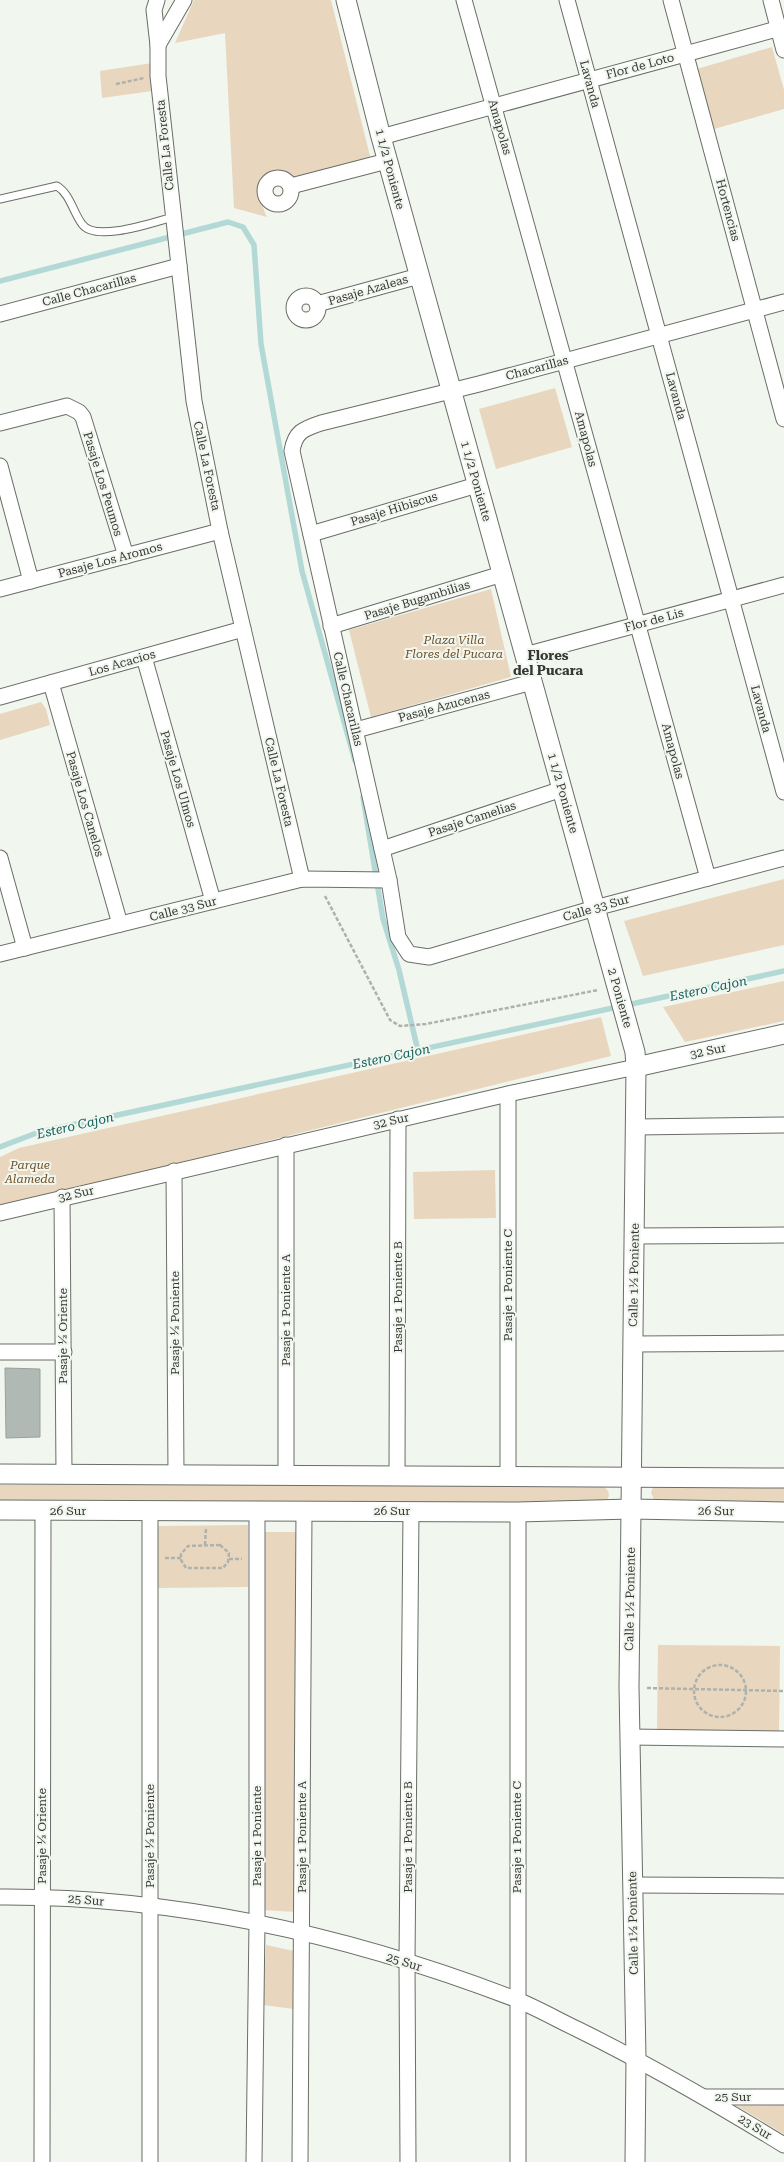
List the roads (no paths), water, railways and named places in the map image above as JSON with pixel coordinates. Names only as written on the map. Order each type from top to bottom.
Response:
[{"type":"street","name":"Calle La Foresta","points":[[157,0],[154,10],[158,45],[158,76],[176,250],[194,401],[220,531],[302,879]]},
{"type":"street","points":[[158,45],[184,0]]},
{"type":"street","name":"1 1/2 Poniente","points":[[346,0],[380,137],[610,961]]},
{"type":"street","name":"Amapolas","points":[[464,0],[708,878]]},
{"type":"street","name":"Lavanda","points":[[567,0],[784,792]]},
{"type":"street","name":"Hortencias","points":[[671,0],[784,419]]},
{"type":"street","points":[[771,0],[781,28],[784,50]]},
{"type":"street","name":"Flor de Loto","points":[[380,137],[781,28]]},
{"type":"street","points":[[291,186],[387,161]]},
{"type":"street","name":"Calle Chacarillas","points":[[0,314],[178,266]]},
{"type":"street","name":"Pasaje Azaleas","points":[[317,304],[419,276]]},
{"type":"street","name":"Chacarillas","points":[[294,441],[306,428],[321,423],[564,361],[784,302]]},
{"type":"street","name":"Pasaje Los Peumos","points":[[0,423],[67,406],[79,412],[85,424],[126,556]]},
{"type":"street","name":"Calle Chacarillas","points":[[294,441],[292,452],[389,880],[398,937],[409,954]]},
{"type":"street","points":[[0,466],[31,581]]},
{"type":"street","name":"Pasaje Hibiscus","points":[[310,534],[477,485]]},
{"type":"street","name":"Pasaje Los Aromos","points":[[0,589],[220,531]]},
{"type":"street","name":"Pasaje Bugambilias","points":[[331,626],[502,574]]},
{"type":"street","name":"Flor de Lis","points":[[524,655],[784,585]]},
{"type":"street","name":"Los Acacios","points":[[0,697],[243,630]]},
{"type":"street","name":"Pasaje Los Ulmos","points":[[144,657],[213,901]]},
{"type":"street","name":"Pasaje Azucenas","points":[[356,730],[532,682]]},
{"type":"street","name":"Pasaje Los Canelos","points":[[51,683],[120,924]]},
{"type":"street","name":"Pasaje Camelias","points":[[382,849],[562,789]]},
{"type":"street","points":[[0,858],[25,948]]},
{"type":"street","name":"Calle 33 Sur","points":[[409,954],[429,957],[595,908],[784,858]]},
{"type":"street","name":"Calle 33 Sur","points":[[0,954],[302,879],[389,880]]},
{"type":"street","name":"2 Poniente","points":[[610,961],[631,1036]]},
{"type":"street","name":"32 Sur","points":[[0,1212],[508,1094],[784,1034]]},
{"type":"street","name":"Calle 1½ Poniente","points":[[631,1036],[636,1067],[630,1687],[636,2058],[634,2162]]},
{"type":"street","name":"Pasaje 1 Poniente C","points":[[508,1094],[508,1477]]},
{"type":"street","name":"Pasaje 1 Poniente B","points":[[397,1475],[398,1119]]},
{"type":"street","points":[[636,1127],[784,1125]]},
{"type":"street","name":"Pasaje 1 Poniente A","points":[[286,1145],[286,1474]]},
{"type":"street","name":"Pasaje ½ Poniente","points":[[174,1171],[176,1474]]},
{"type":"street","name":"Pasaje ½ Oriente","points":[[62,1198],[64,1474]]},
{"type":"street","points":[[634,1236],[784,1235]]},
{"type":"street","points":[[633,1344],[784,1343]]},
{"type":"street","points":[[0,1352],[64,1352]]},
{"type":"street","points":[[0,1474],[286,1474],[508,1477],[631,1476],[784,1478]]},
{"type":"street","name":"26 Sur","points":[[0,1510],[518,1512],[631,1509],[784,1512]]},
{"type":"street","name":"Pasaje ½ Oriente","points":[[42,2162],[43,1510]]},
{"type":"street","name":"Pasaje ½ Poniente","points":[[150,1511],[150,2162]]},
{"type":"street","name":"Pasaje 1 Poniente","points":[[254,2162],[257,1922],[257,1511]]},
{"type":"street","name":"Pasaje 1 Poniente A","points":[[300,2162],[304,1511]]},
{"type":"street","name":"Pasaje 1 Poniente B","points":[[408,2162],[407,1962],[411,1511]]},
{"type":"street","name":"Pasaje 1 Poniente C","points":[[518,1512],[518,2162]]},
{"type":"street","points":[[630,1737],[784,1739]]},
{"type":"street","points":[[633,1885],[784,1886]]},
{"type":"street","name":"25 Sur","points":[[0,1897],[42,1896],[150,1905],[257,1922],[301,1932],[407,1962],[517,2000],[636,2058],[705,2097],[784,2097]]},
{"type":"street","name":"23 Sur","points":[[705,2097],[784,2145]]},
{"type":"lane","points":[[0,199],[57,186],[63,190],[83,226],[99,232],[174,220]]},
{"type":"waterway","points":[[0,281],[228,222],[243,227],[254,245],[261,344],[302,571],[355,761]]},
{"type":"waterway","points":[[363,797],[383,919],[399,970],[418,1051]]},
{"type":"waterway","name":"Estero Cajon","points":[[0,1147],[39,1132],[784,971]]},
{"type":"district","name":"Flores del Pucara","points":[[548,662]]},
{"type":"park label","name":"Plaza Villa Flores del Pucara","points":[[454,647]]},
{"type":"park label","name":"Parque Alameda","points":[[30,1172]]}]
